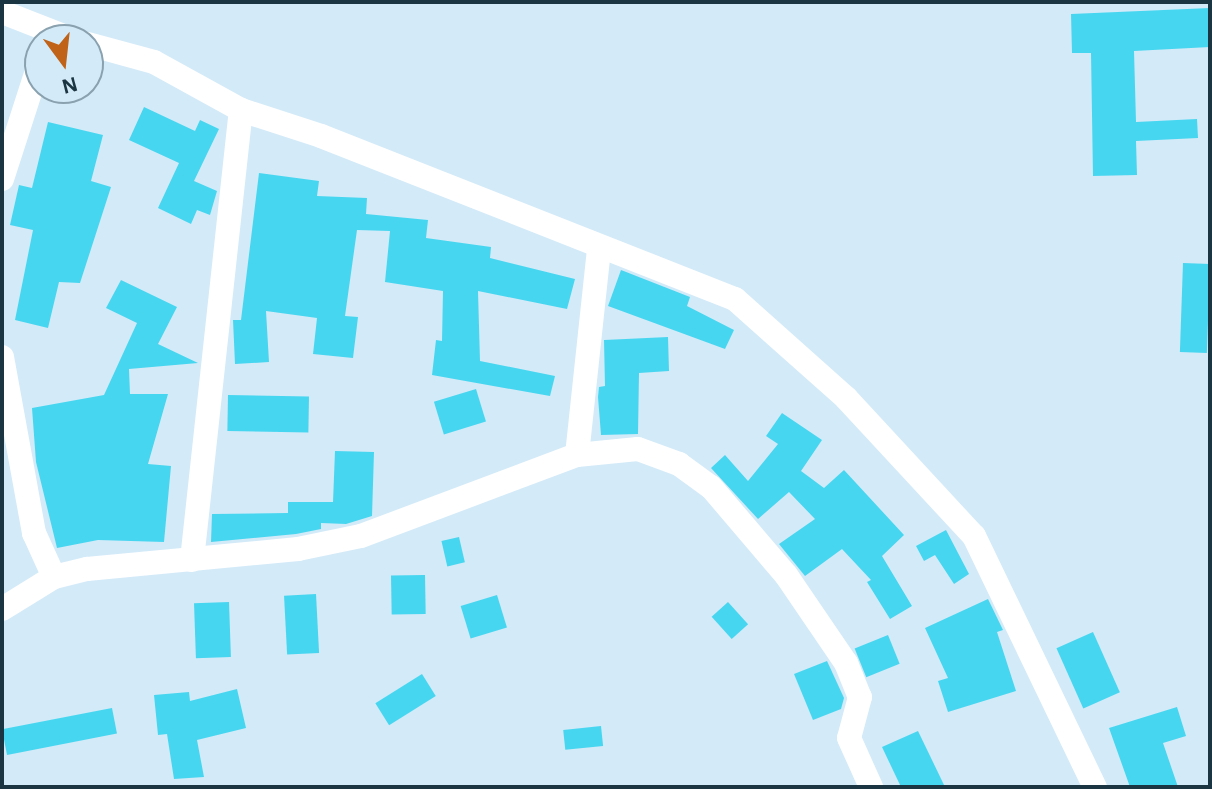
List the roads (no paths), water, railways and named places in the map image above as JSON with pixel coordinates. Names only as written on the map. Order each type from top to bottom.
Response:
[{"type":"street","points":[[2,12],[25,24]]},
{"type":"street","points":[[104,48],[154,62],[241,110],[321,136],[735,299],[784,338],[939,494],[974,536],[996,575],[1095,787]]},
{"type":"street","points":[[2,179],[26,104]]},
{"type":"street","points":[[192,560],[241,110]]},
{"type":"street","points":[[577,455],[599,248]]},
{"type":"street","points":[[2,357],[34,533],[54,577]]},
{"type":"street","points":[[2,609],[54,577],[115,565],[192,560],[361,536],[577,455],[638,449],[679,464],[734,512],[846,663],[860,697],[849,738],[871,787]]}]
